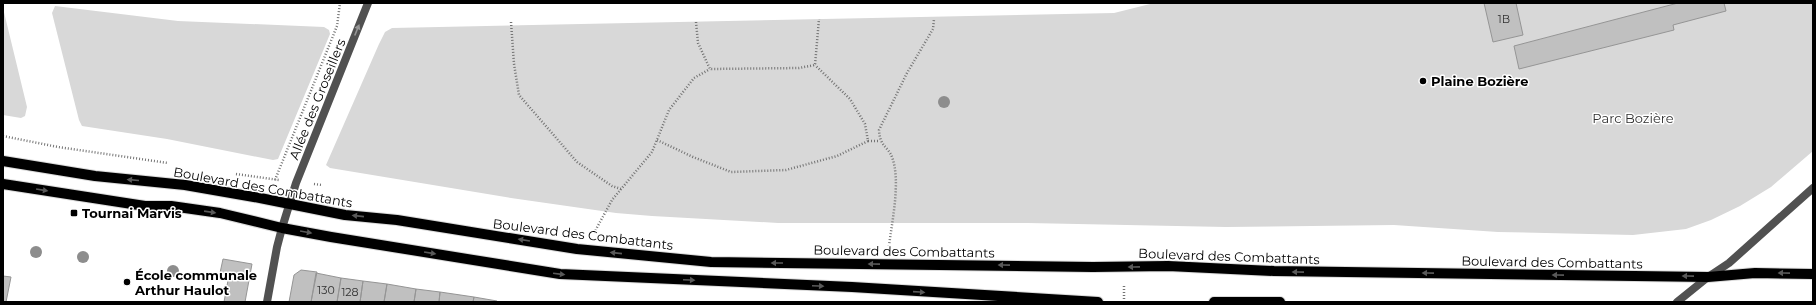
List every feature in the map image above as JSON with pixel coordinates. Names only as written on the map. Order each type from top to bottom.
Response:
[{"type":"main road","name":"Boulevard des Combattants","points":[[3,161],[95,176],[185,185],[345,215],[397,220],[577,249],[711,262],[1093,267],[1168,266],[1274,271],[1708,277],[1755,273],[1813,274]]},
{"type":"main road","points":[[3,184],[145,206],[171,206],[220,213],[282,228],[331,237],[560,274],[852,287],[1098,302]]},
{"type":"main road","points":[[1214,302],[1280,302]]},
{"type":"street","name":"Allée des Groseillers","points":[[267,302],[288,204],[368,3]]},
{"type":"street","points":[[1677,302],[1741,252],[1813,188]]},
{"type":"path","points":[[275,180],[336,26],[340,3]]},
{"type":"path","points":[[815,64],[819,19]]},
{"type":"path","points":[[889,247],[896,178],[892,157],[880,141],[879,130],[907,73],[933,29],[934,19]]},
{"type":"path","points":[[511,22],[514,64],[519,95],[577,162],[612,186],[621,189]]},
{"type":"path","points":[[696,22],[698,42],[710,69]]},
{"type":"path","points":[[815,64],[850,99],[865,124],[868,141]]},
{"type":"path","points":[[594,233],[612,200],[652,152],[669,110],[694,78],[710,69],[800,68],[815,64]]},
{"type":"path","name":"Boulevard des Combattants","points":[[3,136],[58,147],[175,164]]},
{"type":"path","points":[[657,140],[693,158],[731,172],[786,170],[837,156],[868,141],[880,141]]},
{"type":"path","name":"Boulevard des Combattants","points":[[229,172],[296,183]]},
{"type":"green space","name":"Parc Bozière","points":[[1154,3],[1813,3],[1813,151],[1771,187],[1740,206],[1711,220],[1686,229],[1633,235],[1498,232],[1394,225],[1226,227],[1028,223],[778,223],[616,213],[511,198],[330,168],[326,165],[379,44],[385,32],[392,28],[1114,13]]},
{"type":"green space","points":[[55,6],[178,21],[324,27],[329,30],[330,34],[278,159],[273,160],[167,139],[82,126],[79,120],[52,13]]},
{"type":"green space","points":[[3,8],[27,107],[25,116],[21,118],[3,115]]},
{"type":"building","points":[[1484,3],[1516,3],[1523,35],[1493,42]]},
{"type":"building","points":[[1678,3],[1724,3],[1726,11],[1673,25],[1674,30],[1519,69],[1514,46]]},
{"type":"building","points":[[223,259],[252,264],[245,302],[224,302],[229,275],[220,273]]},
{"type":"building","points":[[301,270],[317,272],[311,302],[289,302],[294,275]]},
{"type":"building","points":[[316,273],[341,278],[337,302],[311,302]]},
{"type":"building","points":[[3,276],[11,277],[6,302],[3,302]]},
{"type":"building","points":[[341,278],[363,281],[360,302],[337,302]]},
{"type":"building","points":[[363,281],[387,284],[384,302],[360,302]]},
{"type":"building","points":[[387,284],[416,289],[414,302],[384,302]]},
{"type":"building","points":[[416,289],[440,292],[439,302],[414,302]]},
{"type":"building","points":[[440,292],[474,297],[473,302],[439,302]]},
{"type":"building","points":[[474,297],[497,301],[497,302],[473,302]]},
{"type":"place","name":"Plaine Bozière","points":[[1423,81]]},
{"type":"place","name":"Tournai Marvis","points":[[74,213]]},
{"type":"place","name":"École communale Arthur Haulot","points":[[127,282]]}]
